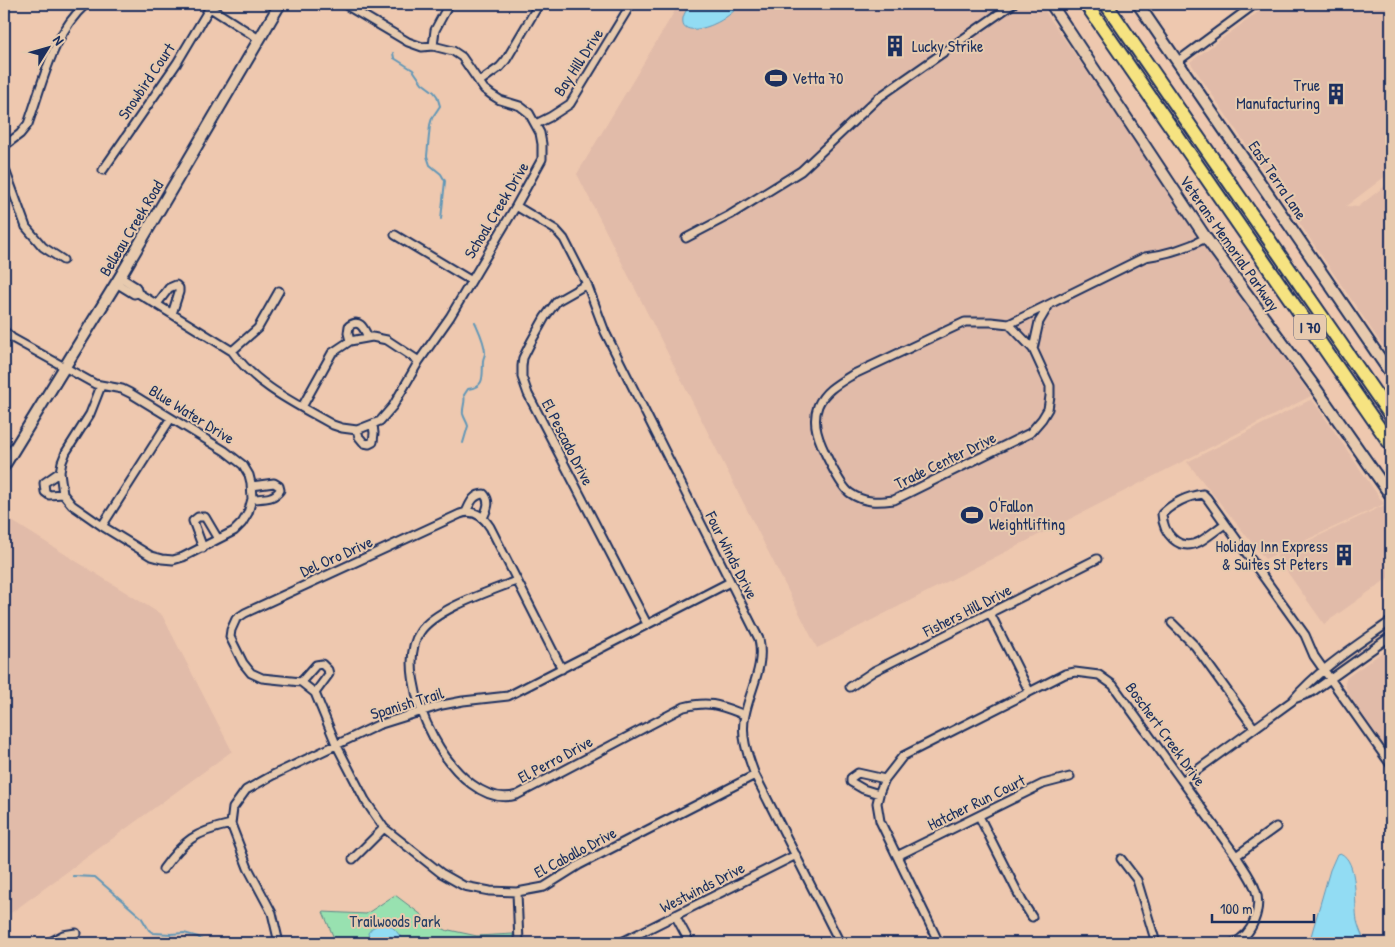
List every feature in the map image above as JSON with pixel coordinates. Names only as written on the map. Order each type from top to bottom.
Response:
[{"type":"highway","name":"I 70","points":[[1086,4],[1391,445]]},
{"type":"highway","name":"I 70","points":[[1106,4],[1391,416]]},
{"type":"street","points":[[4,146],[16,138],[28,124],[56,45],[65,28],[77,12],[86,4]]},
{"type":"street","name":"Belleau Creek Road","points":[[4,466],[118,280],[280,4]]},
{"type":"street","name":"Schoal Creek Drive","points":[[344,4],[408,42],[422,47],[433,46],[453,51],[462,57],[479,82],[492,95],[520,106],[529,113],[536,124],[541,139],[542,159],[450,317],[418,361],[393,406],[380,421],[357,430]]},
{"type":"street","points":[[433,46],[436,30],[449,4]]},
{"type":"street","points":[[479,82],[500,67],[506,60],[540,4]]},
{"type":"street","name":"Bay Hill Drive","points":[[536,124],[550,118],[570,104],[631,4]]},
{"type":"street","points":[[686,238],[732,214],[801,171],[878,98],[1013,4]]},
{"type":"street","name":"Veterans Memorial Parkway","points":[[1051,4],[1206,238],[1314,386],[1391,496]]},
{"type":"street","name":"East Terra Lane","points":[[1138,4],[1391,374]]},
{"type":"street","points":[[1178,61],[1255,4]]},
{"type":"street","points":[[208,5],[259,39]]},
{"type":"street","name":"Snowbird Court","points":[[103,170],[177,63],[208,5]]},
{"type":"street","points":[[4,167],[26,227],[43,246],[63,260]]},
{"type":"street","name":"Four Winds Drive","points":[[516,206],[556,230],[564,239],[586,284],[605,332],[759,639],[761,648],[760,668],[744,715],[745,749],[755,775],[840,943]]},
{"type":"street","points":[[395,235],[470,280]]},
{"type":"street","points":[[1009,324],[1146,257],[1162,255],[1188,247],[1206,238]]},
{"type":"street","points":[[118,280],[136,287],[138,293],[232,352],[240,363],[260,380],[302,407],[333,425],[357,430],[359,437],[364,443],[370,444],[373,442],[373,424]]},
{"type":"street","name":"El Pescado Drive","points":[[586,284],[557,301],[545,317],[523,358],[522,376],[528,394],[647,624]]},
{"type":"street","points":[[157,304],[169,288],[176,285],[179,288],[172,314]]},
{"type":"street","points":[[232,352],[258,328],[279,291]]},
{"type":"street","points":[[1033,349],[1039,322],[1049,305]]},
{"type":"street","name":"Trade Center Drive","points":[[965,322],[1009,324],[1033,349],[1050,386],[1050,396],[1048,409],[1030,433],[894,500],[869,502],[844,488],[817,433],[817,410],[825,394],[835,385],[965,322]]},
{"type":"street","points":[[350,341],[349,326],[357,323],[361,325],[368,338]]},
{"type":"street","name":"Blue Water Drive","points":[[4,331],[94,384],[122,389],[234,457],[249,475],[252,486],[252,499],[248,513],[234,531],[183,558],[173,560],[162,559],[151,556],[76,509],[63,494],[60,472],[66,452],[90,414],[102,386]]},
{"type":"street","points":[[302,407],[332,353],[350,341],[368,338],[387,340],[418,361]]},
{"type":"street","points":[[102,526],[171,418]]},
{"type":"street","name":"Blue Water Drive","points":[[60,472],[44,483],[43,487],[44,492],[49,494],[63,494]]},
{"type":"street","points":[[252,486],[274,483],[279,486],[280,490],[275,496],[270,498],[252,499]]},
{"type":"street","name":"Del Oro Drive","points":[[301,682],[262,678],[251,673],[242,663],[230,637],[236,619],[245,613],[466,512],[477,495],[484,494],[487,498],[488,506],[483,518]]},
{"type":"street","points":[[1225,524],[1199,542],[1190,545],[1180,544],[1171,538],[1162,520],[1162,514],[1169,507],[1192,495],[1203,494],[1225,524],[1305,635],[1314,656],[1391,765]]},
{"type":"street","points":[[466,512],[476,513],[490,527],[562,669]]},
{"type":"street","points":[[203,548],[193,521],[198,517],[206,517],[218,539]]},
{"type":"street","name":"Fishers Hill Drive","points":[[850,686],[1097,559]]},
{"type":"street","name":"El Perro Drive","points":[[516,581],[451,608],[428,622],[415,640],[413,676],[422,710],[441,751],[458,772],[476,788],[488,795],[499,797],[517,795],[684,707],[696,704],[716,704],[744,715]]},
{"type":"street","name":"Spanish Trail","points":[[231,824],[233,808],[246,790],[272,775],[378,725],[422,710],[463,701],[508,696],[730,582]]},
{"type":"street","points":[[990,613],[1030,691]]},
{"type":"street","points":[[1292,701],[1306,684],[1323,669],[1391,621]]},
{"type":"street","points":[[1172,623],[1195,646],[1254,728]]},
{"type":"street","points":[[1182,781],[1292,701],[1312,692],[1391,636]]},
{"type":"street","points":[[322,664],[325,666],[329,674],[312,690],[301,682],[316,665],[322,664]]},
{"type":"street","points":[[1342,671],[1340,685],[1342,694]]},
{"type":"street","name":"Boschert Creek Drive","points":[[939,943],[880,821],[877,803],[885,779],[903,756],[1030,691],[1065,674],[1075,672],[1099,676],[1114,685],[1254,884],[1258,911],[1252,928],[1246,935],[1232,943]]},
{"type":"street","name":"El Caballo Drive","points":[[312,690],[336,744],[365,800],[384,828],[441,873],[464,886],[490,892],[517,892],[544,887],[579,865],[755,775]]},
{"type":"street","points":[[879,794],[856,786],[851,782],[851,778],[858,773],[885,779]]},
{"type":"street","name":"Hatcher Run Court","points":[[896,856],[1043,784],[1070,777]]},
{"type":"street","points":[[979,816],[1032,917]]},
{"type":"street","points":[[163,869],[177,849],[194,836],[212,828],[231,824],[248,868],[272,913],[279,943]]},
{"type":"street","points":[[1236,856],[1276,827]]},
{"type":"street","points":[[353,859],[384,828]]},
{"type":"street","name":"Westwinds Drive","points":[[620,943],[796,855]]},
{"type":"street","points":[[1121,859],[1137,880],[1156,943]]},
{"type":"street","points":[[517,892],[519,943]]},
{"type":"street","points":[[675,915],[690,943]]},
{"type":"street","points":[[48,943],[63,935],[76,933]]},
{"type":"shaded area","points":[[679,4],[1040,4],[1311,396],[817,648],[577,174]]},
{"type":"shaded area","points":[[1269,4],[1391,4],[1391,172],[1346,206],[1358,207],[1391,181],[1391,358],[1190,62]]},
{"type":"shaded area","points":[[1312,399],[1384,504],[1265,559],[1187,462]]},
{"type":"shaded area","points":[[1385,505],[1391,514],[1391,576],[1324,624],[1276,556]]},
{"type":"shaded area","points":[[4,516],[162,615],[232,751],[4,918]]},
{"type":"shaded area","points":[[1391,646],[1391,755],[1347,692],[1345,683],[1346,678]]},
{"type":"green space","name":"Trailwoods Park","points":[[395,895],[423,916],[422,918],[448,931],[477,936],[513,934],[513,943],[336,943],[323,912],[366,914]]},
{"type":"water","points":[[690,4],[742,4],[718,22],[705,27],[689,29],[683,24],[683,18]]},
{"type":"water","points":[[1340,853],[1346,858],[1353,874],[1357,921],[1366,943],[1309,943],[1330,870],[1337,854]]},
{"type":"water","points":[[381,923],[391,926],[409,943],[372,943],[368,933],[372,928]]},
{"type":"waterway","points":[[386,4],[387,10]]},
{"type":"waterway","points":[[393,53],[394,58],[413,70],[422,83],[434,92],[440,106],[430,125],[427,156],[430,165],[441,174],[445,181],[441,219]]},
{"type":"waterway","points":[[463,443],[468,426],[463,414],[464,395],[468,389],[478,386],[483,375],[485,349],[475,322]]},
{"type":"waterway","points":[[73,876],[95,877],[141,917],[153,933],[184,933],[198,937],[205,943]]},
{"type":"place","name":"Lucky Strike","points":[[895,46]]},
{"type":"place","name":"Vetta 70","points":[[776,78]]},
{"type":"place","name":"True Manufacturing","points":[[1336,94]]},
{"type":"place","name":"O'Fallon Weightlifting","points":[[972,515]]},
{"type":"place","name":"Holiday Inn Express & Suites St Peters","points":[[1344,555]]}]
